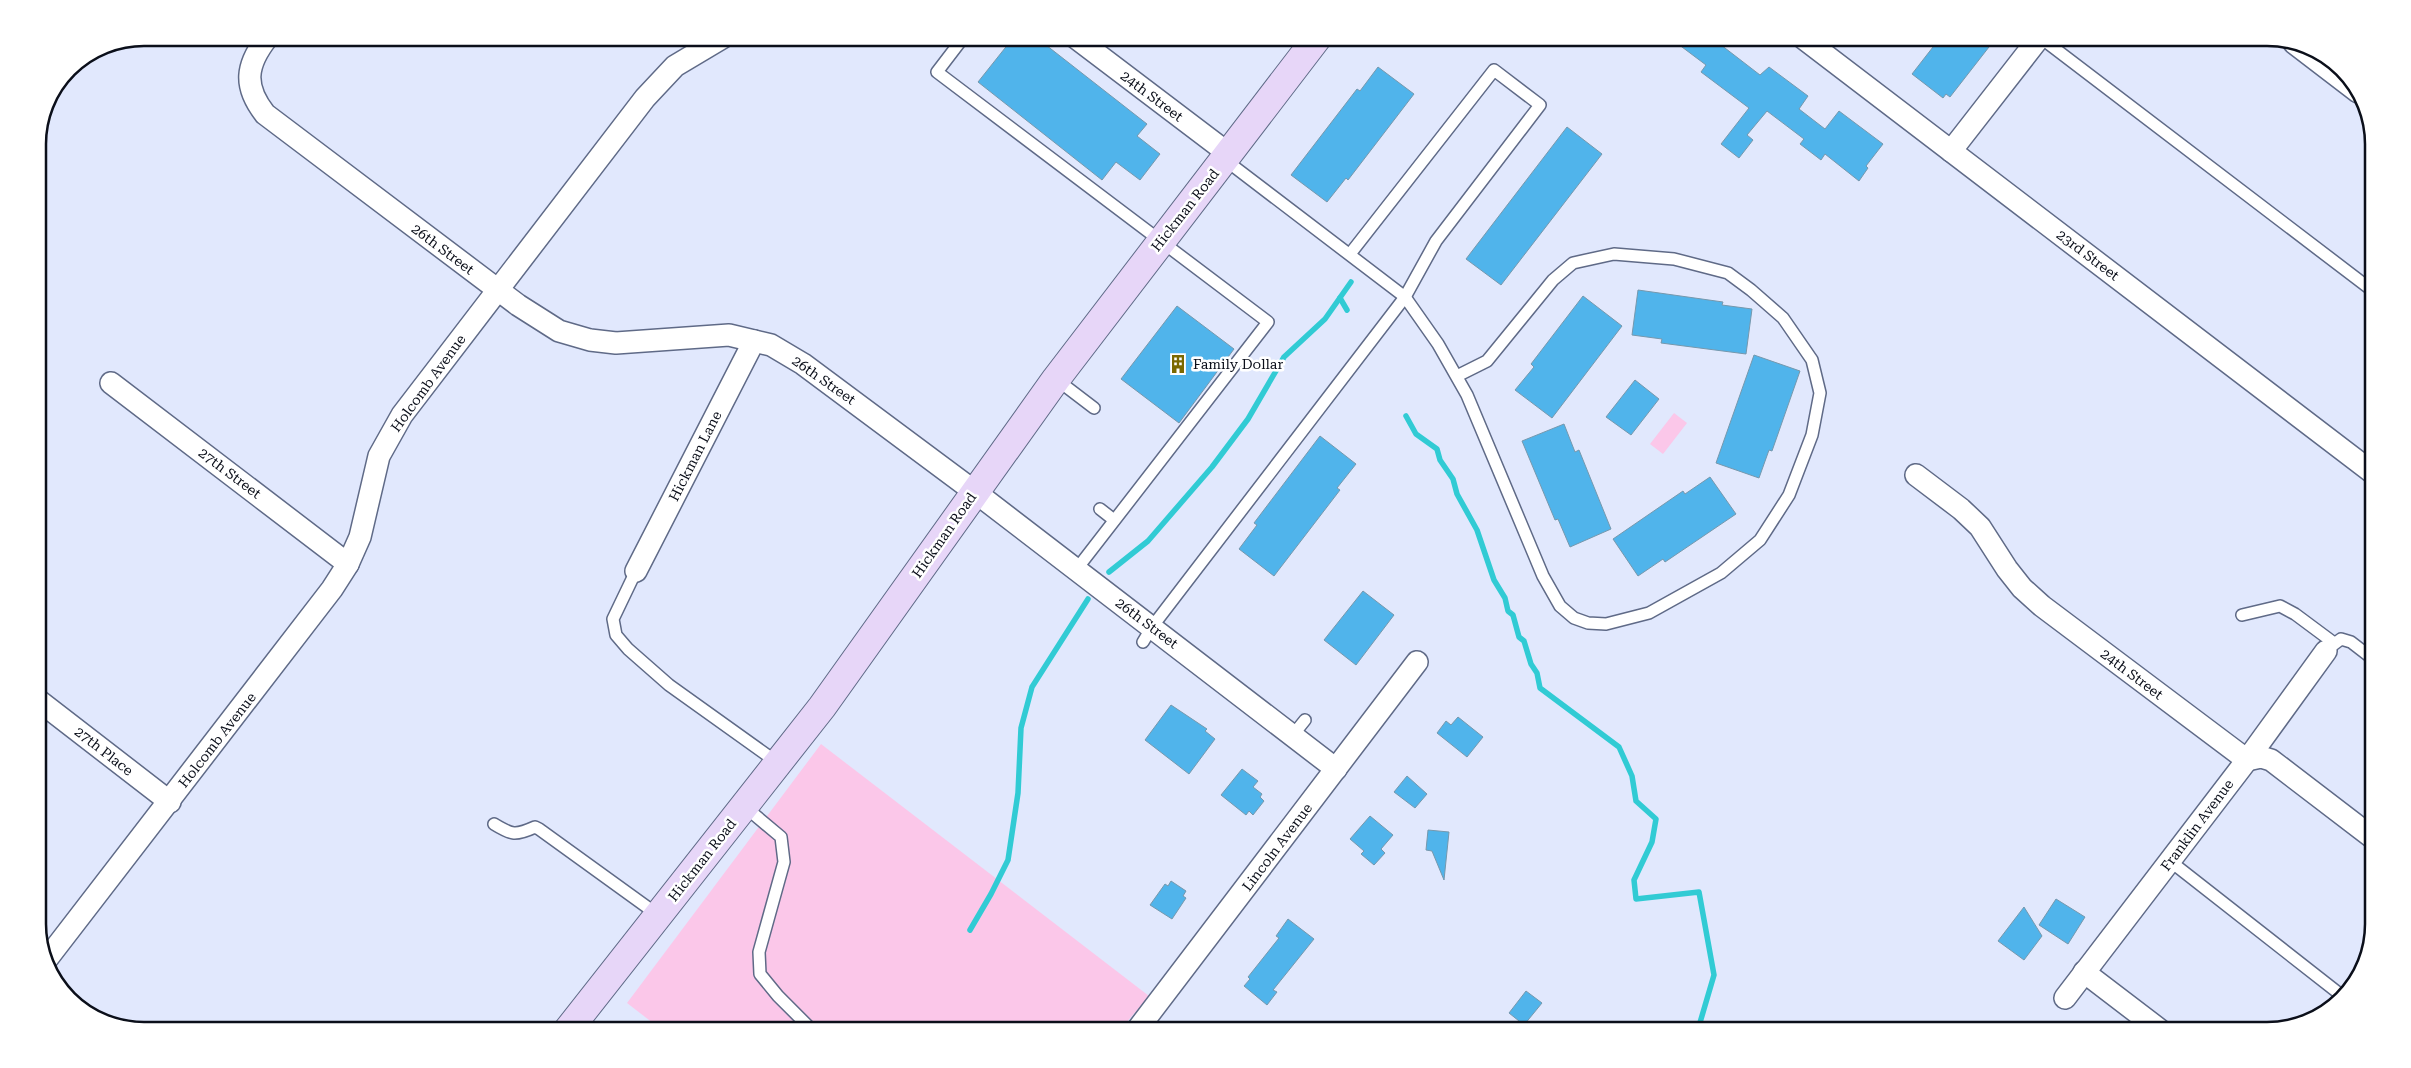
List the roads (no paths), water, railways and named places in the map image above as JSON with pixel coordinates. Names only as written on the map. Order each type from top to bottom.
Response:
[{"type":"main road","name":"Hickman Road","points":[[574,1022],[822,707],[1056,379],[1311,46]]},
{"type":"street","name":"26th Street","points":[[262,46],[252,60],[249,80],[254,99],[265,114],[497,289],[559,331],[590,340],[616,343],[729,335],[771,345],[803,364],[975,492],[1076,570],[1148,635],[1299,728],[1336,769]]},
{"type":"street","name":"Holcomb Avenue","points":[[51,954],[290,646],[348,564],[360,537],[379,456],[402,415],[645,98],[675,66],[709,46]]},
{"type":"street","name":"24th Street","points":[[1086,46],[1226,156]]},
{"type":"street","name":"23rd Street","points":[[1813,46],[2365,467]]},
{"type":"street","points":[[1951,151],[2034,46]]},
{"type":"street","points":[[2313,58],[2337,76]]},
{"type":"street","name":"Hickman Lane","points":[[636,571],[754,341]]},
{"type":"street","name":"27th Street","points":[[111,383],[348,564]]},
{"type":"street","name":"24th Street","points":[[1916,475],[1961,509],[1980,527],[2012,576],[2042,606],[2247,760]]},
{"type":"street","name":"Franklin Avenue","points":[[2065,998],[2247,760],[2330,647]]},
{"type":"street","name":"Lincoln Avenue","points":[[1142,1022],[1417,662]]},
{"type":"street","name":"27th Place","points":[[46,706],[170,802]]},
{"type":"street","points":[[2247,760],[2261,757],[2271,760],[2365,831]]},
{"type":"street","points":[[2084,972],[2150,1022]]},
{"type":"lane","points":[[957,46],[937,72],[1268,322],[1158,456],[1114,520],[1076,570]]},
{"type":"lane","points":[[2051,46],[2365,285]]},
{"type":"lane","points":[[1148,635],[1405,297],[1436,241],[1540,105],[1494,70],[1350,254]]},
{"type":"lane","points":[[1226,156],[1405,297],[1438,344],[1457,376],[1477,418],[1543,576],[1560,606],[1574,618],[1588,623],[1597,623],[1622,621],[1650,613],[1721,573],[1760,540],[1789,495],[1812,435],[1820,393],[1812,360],[1783,318],[1728,273],[1674,259],[1614,254],[1573,263],[1553,280],[1487,361],[1457,376]]},
{"type":"lane","points":[[1056,379],[1094,408]]},
{"type":"lane","points":[[1100,509],[1114,520]]},
{"type":"lane","points":[[636,571],[614,619],[616,635],[628,649],[669,685],[778,763]]},
{"type":"lane","points":[[2242,615],[2280,606],[2294,614],[2330,647],[2341,639],[2351,642],[2365,653]]},
{"type":"lane","points":[[744,806],[781,837],[784,862],[759,952],[760,974],[778,996],[804,1022]]},
{"type":"lane","points":[[494,824],[510,834],[520,834],[535,827],[539,829],[658,915]]},
{"type":"lane","points":[[2170,861],[2338,992]]},
{"type":"waterway","points":[[1109,572],[1148,541],[1212,467],[1248,419],[1284,357],[1325,319],[1351,282]]},
{"type":"waterway","points":[[1340,298],[1347,310]]},
{"type":"waterway","points":[[1406,416],[1416,434],[1437,449],[1440,460],[1453,479],[1457,494],[1477,530],[1494,580],[1505,598],[1508,611],[1513,615],[1519,637],[1524,641],[1531,664],[1537,673],[1540,688],[1619,747],[1632,776],[1636,801],[1656,819],[1652,842],[1634,880],[1636,899],[1699,892],[1714,975],[1700,1022]]},
{"type":"waterway","points":[[970,930],[1008,860],[1018,793],[1021,728],[1032,687],[1088,599]]},
{"type":"place","name":"Family Dollar","points":[[1178,364]]}]
